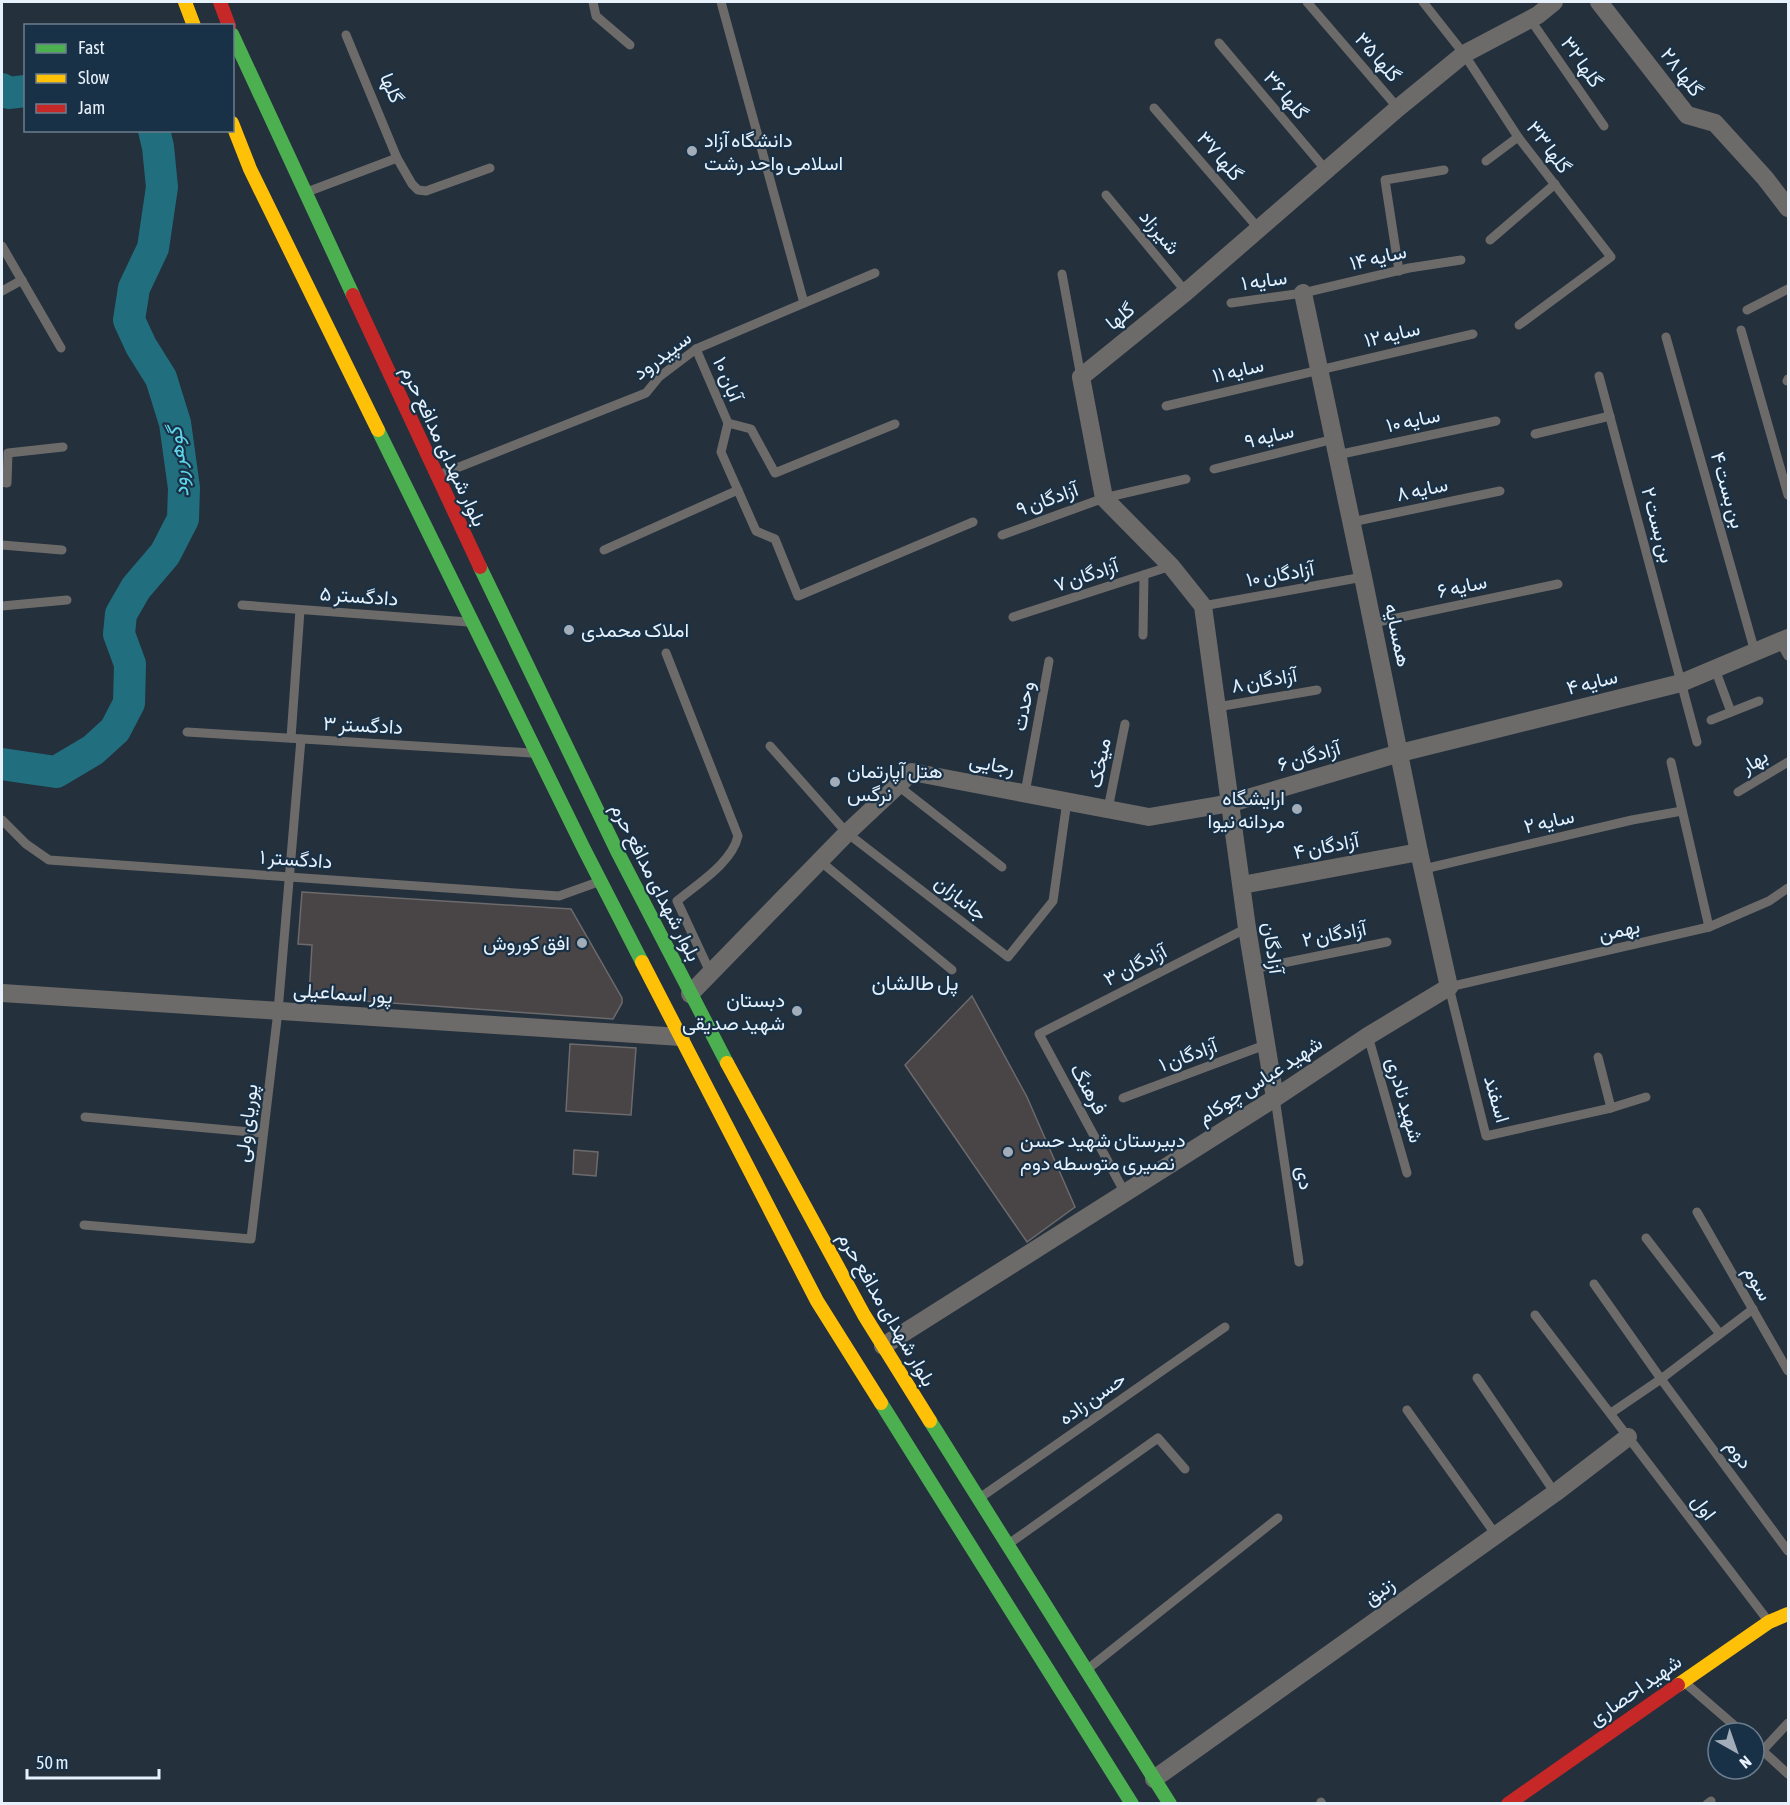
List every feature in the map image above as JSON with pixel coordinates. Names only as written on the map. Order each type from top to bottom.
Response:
[{"type":"main road","points":[[185,2],[193,24]]},
{"type":"main road","points":[[220,2],[228,24]]},
{"type":"main road","name":"بلوار شهدای مدافع حرم","points":[[234,38],[436,476],[586,821],[600,881],[817,1301],[1132,1803]]},
{"type":"main road","name":"بلوار شهدای مدافع حرم","points":[[234,128],[250,169],[537,753],[586,821],[690,994],[864,1315],[1170,1803]]},
{"type":"main road","name":"شهید احصاری","points":[[1508,1803],[1533,1793],[1682,1681],[1769,1622],[1788,1614]]},
{"type":"street","name":"گلها","points":[[1081,377],[1186,291],[1464,54],[1530,20],[1554,2]]},
{"type":"street","name":"گلها ۲۸","points":[[1599,2],[1687,115],[1715,123],[1766,178],[1788,208]]},
{"type":"street","name":"همسایه","points":[[1302,293],[1449,987]]},
{"type":"street","points":[[1081,377],[1104,498],[1171,566],[1203,606],[1231,803]]},
{"type":"street","name":"سایه ۴","points":[[1400,753],[1681,683],[1755,652],[1786,645]]},
{"type":"street","name":"آزادگان ۶","points":[[1231,803],[1400,753]]},
{"type":"street","name":"رجایی","points":[[690,994],[847,833],[912,772],[1149,817],[1231,803]]},
{"type":"street","name":"آزادگان","points":[[1231,803],[1253,969],[1275,1098]]},
{"type":"street","name":"آزادگان ۴","points":[[1242,885],[1421,860]]},
{"type":"street","name":"شهید عباس چوکام","points":[[883,1346],[1275,1098],[1368,1036],[1449,987]]},
{"type":"street","name":"پور اسماعیلی","points":[[2,993],[681,1038]]},
{"type":"street","name":"زنبق","points":[[1154,1779],[1554,1493],[1628,1437]]},
{"type":"lane","points":[[593,2],[596,16],[630,45]]},
{"type":"lane","points":[[721,2],[804,303]]},
{"type":"lane","name":"گلها ۳۵","points":[[1307,2],[1398,108]]},
{"type":"lane","name":"گلها ۳۳","points":[[1423,2],[1464,54],[1518,137],[1611,257],[1519,325]]},
{"type":"lane","name":"گلها ۳۲","points":[[1530,20],[1604,126]]},
{"type":"lane","name":"گلها","points":[[346,35],[397,158],[418,190],[426,191],[490,168]]},
{"type":"lane","name":"گلها ۳۶","points":[[1219,43],[1326,170]]},
{"type":"lane","name":"گلها ۳۷","points":[[1154,108],[1259,229]]},
{"type":"lane","points":[[1486,161],[1518,137]]},
{"type":"lane","points":[[305,192],[397,158]]},
{"type":"lane","points":[[1399,271],[1385,180],[1444,170]]},
{"type":"lane","points":[[1490,240],[1555,184]]},
{"type":"lane","name":"شیرزاد","points":[[1106,195],[1186,291]]},
{"type":"lane","points":[[2,246],[61,348]]},
{"type":"lane","name":"سایه ۱۴","points":[[1302,293],[1399,271],[1461,260]]},
{"type":"lane","name":"سپیدرود","points":[[436,476],[646,393],[659,377],[696,349],[875,273]]},
{"type":"lane","points":[[1062,274],[1081,377]]},
{"type":"lane","points":[[2,291],[22,280]]},
{"type":"lane","points":[[1747,310],[1788,289]]},
{"type":"lane","name":"سایه ۱","points":[[1231,303],[1302,293]]},
{"type":"lane","points":[[1740,330],[1788,495]]},
{"type":"lane","name":"سایه ۱۲","points":[[1319,369],[1473,334]]},
{"type":"lane","name":"بن بست ۴","points":[[1666,337],[1755,652]]},
{"type":"lane","name":"آبان ۱۰","points":[[696,349],[728,423]]},
{"type":"lane","name":"سایه ۱۱","points":[[1166,405],[1319,369]]},
{"type":"lane","name":"بن بست ۲","points":[[1599,376],[1697,742]]},
{"type":"lane","points":[[1535,434],[1610,416]]},
{"type":"lane","name":"سایه ۱۰","points":[[1335,447],[1496,421]]},
{"type":"lane","points":[[895,424],[775,473],[751,429],[728,423],[721,452],[756,531],[775,539],[798,596],[973,522]]},
{"type":"lane","points":[[2,482],[7,483],[8,453],[63,447]]},
{"type":"lane","name":"سایه ۹","points":[[1214,469],[1335,447]]},
{"type":"lane","name":"آزادگان ۹","points":[[1002,535],[1104,498],[1186,479]]},
{"type":"lane","points":[[604,549],[738,490]]},
{"type":"lane","name":"سایه ۸","points":[[1352,522],[1500,491]]},
{"type":"lane","points":[[2,545],[62,550]]},
{"type":"lane","name":"آزادگان ۷","points":[[1013,617],[1171,566]]},
{"type":"lane","points":[[1143,635],[1144,575]]},
{"type":"lane","name":"آزادگان ۱۰","points":[[1203,606],[1363,577]]},
{"type":"lane","name":"سایه ۶","points":[[1373,623],[1558,584]]},
{"type":"lane","points":[[2,606],[67,600]]},
{"type":"lane","name":"دادگستر ۵","points":[[242,605],[473,623]]},
{"type":"lane","name":"پوریای ولی","points":[[84,1225],[251,1239],[278,1011],[290,877],[300,610]]},
{"type":"lane","points":[[666,653],[738,836],[736,846],[728,858],[677,901],[710,972]]},
{"type":"lane","name":"وحدت","points":[[1025,793],[1049,661]]},
{"type":"lane","points":[[1715,669],[1731,712]]},
{"type":"lane","name":"آزادگان ۸","points":[[1217,707],[1317,690]]},
{"type":"lane","points":[[1711,720],[1759,701]]},
{"type":"lane","name":"میخک","points":[[1108,809],[1125,724]]},
{"type":"lane","name":"دادگستر ۳","points":[[187,732],[537,753]]},
{"type":"lane","name":"جانبازان","points":[[770,746],[847,833],[1008,957],[1053,901],[1068,801]]},
{"type":"lane","points":[[1671,762],[1709,927]]},
{"type":"lane","name":"بهار","points":[[1738,792],[1788,762]]},
{"type":"lane","points":[[897,785],[1002,867]]},
{"type":"lane","name":"سایه ۲","points":[[1421,860],[1682,812]]},
{"type":"lane","name":"دادگستر ۱","points":[[2,820],[26,844],[50,860],[559,896],[600,881]]},
{"type":"lane","points":[[820,861],[952,970]]},
{"type":"lane","name":"بهمن","points":[[1449,987],[1709,927],[1769,901],[1788,888]]},
{"type":"lane","name":"آزادگان ۳","points":[[1039,1034],[1247,928]]},
{"type":"lane","name":"آزادگان ۲","points":[[1253,969],[1387,942]]},
{"type":"lane","name":"اسفند","points":[[1449,987],[1486,1136],[1611,1108],[1646,1097]]},
{"type":"lane","name":"فرهنگ","points":[[1039,1034],[1125,1193]]},
{"type":"lane","name":"شهید نادری","points":[[1368,1036],[1407,1173]]},
{"type":"lane","name":"آزادگان ۱","points":[[1123,1098],[1265,1045]]},
{"type":"lane","points":[[1598,1057],[1611,1108]]},
{"type":"lane","name":"دی","points":[[1275,1098],[1299,1262]]},
{"type":"lane","points":[[85,1118],[262,1133]]},
{"type":"lane","name":"سوم","points":[[1696,1212],[1788,1371]]},
{"type":"lane","points":[[1646,1238],[1720,1334]]},
{"type":"lane","name":"دوم","points":[[1594,1284],[1788,1551]]},
{"type":"lane","points":[[1611,1413],[1661,1379],[1753,1309]]},
{"type":"lane","name":"اول","points":[[1535,1315],[1769,1622]]},
{"type":"lane","name":"حسن زاده","points":[[979,1498],[1225,1327]]},
{"type":"lane","points":[[1477,1378],[1554,1493]]},
{"type":"lane","points":[[1407,1410],[1496,1534]]},
{"type":"lane","points":[[1008,1545],[1158,1438],[1185,1469]]},
{"type":"lane","points":[[1086,1670],[1278,1518]]},
{"type":"lane","points":[[1682,1681],[1729,1721]]},
{"type":"lane","points":[[1766,1746],[1788,1723]]},
{"type":"lane","points":[[1766,1754],[1788,1774]]},
{"type":"building","points":[[302,892],[571,909],[622,998],[622,1003],[613,1019],[309,997],[312,945],[298,944]]},
{"type":"building","name":"دبیرستان شهید حسن نصیری متوسطه دوم","points":[[972,996],[1027,1097],[1075,1207],[1027,1242],[905,1065]]},
{"type":"building","points":[[570,1044],[636,1048],[631,1115],[566,1111]]},
{"type":"building","points":[[574,1150],[598,1152],[596,1176],[573,1174]]},
{"type":"waterway","name":"گوهر رود","points":[[2,89],[8,93],[24,91]]},
{"type":"waterway","name":"گوهر رود","points":[[2,764],[56,772],[93,750],[115,730],[129,703],[130,664],[119,634],[121,614],[136,588],[165,554],[183,519],[184,488],[175,423],[161,378],[141,346],[129,320],[134,288],[153,248],[162,187],[154,132]]},
{"type":"traffic: fast","points":[[234,38],[353,295]]},
{"type":"traffic: fast","points":[[378,430],[642,962]]},
{"type":"traffic: fast","points":[[480,567],[617,851],[727,1063]]},
{"type":"traffic: fast","points":[[881,1403],[1132,1804]]},
{"type":"traffic: fast","points":[[930,1421],[1170,1804]]},
{"type":"traffic: slow","points":[[185,2],[193,24]]},
{"type":"traffic: slow","points":[[234,128],[250,169],[378,430]]},
{"type":"traffic: slow","points":[[642,962],[817,1301],[881,1403]]},
{"type":"traffic: slow","points":[[727,1063],[864,1315],[930,1421]]},
{"type":"traffic: slow","points":[[1678,1685],[1769,1622],[1788,1614]]},
{"type":"traffic: jam","points":[[220,2],[228,24]]},
{"type":"traffic: jam","points":[[353,295],[480,567]]},
{"type":"traffic: jam","points":[[1508,1804],[1678,1685]]},
{"type":"place","name":"دانشگاه آزاد اسلامی واحد رشت","points":[[692,151]]},
{"type":"place","name":"املاک محمدی","points":[[569,630]]},
{"type":"place","name":"هتل آپارتمان نرگس","points":[[835,782]]},
{"type":"place","name":"ارایشگاه مردانه نیوا","points":[[1297,809]]},
{"type":"place","name":"افق کوروش","points":[[582,943]]},
{"type":"place","name":"دبستان شهید صدیقی","points":[[797,1011]]},
{"type":"place","name":"دبیرستان شهید حسن نصیری متوسطه دوم","points":[[1008,1152]]},
{"type":"district","name":"پل طالشان","points":[[915,983]]}]
